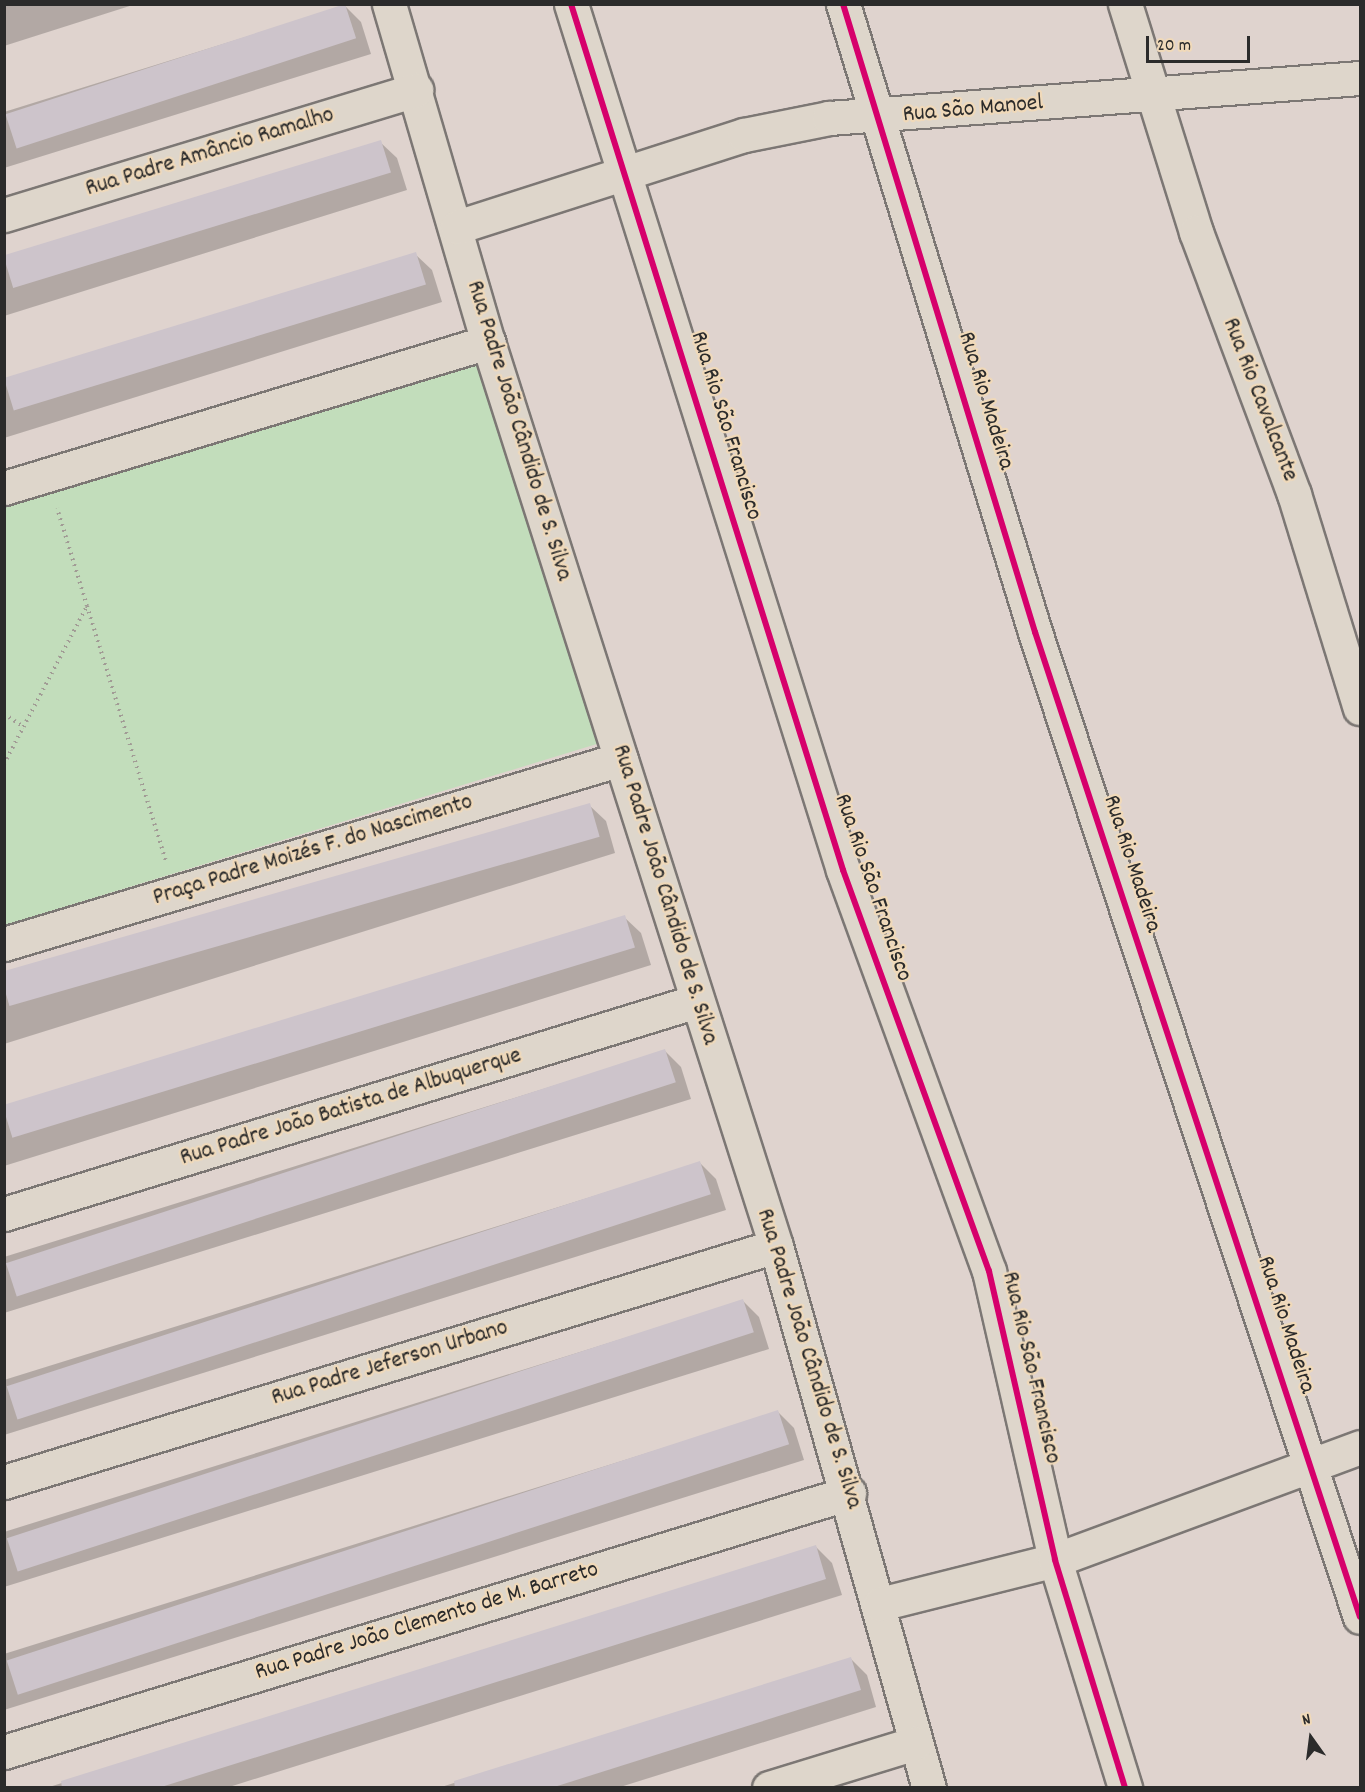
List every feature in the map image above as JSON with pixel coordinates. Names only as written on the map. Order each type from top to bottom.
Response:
[{"type":"street","name":"Rua Padre João Cândido de S. Silva","points":[[389,4],[457,227],[488,342],[776,1246],[849,1493],[915,1743],[930,1788]]},
{"type":"street","name":"Rua Rio São Francisco","points":[[571,4],[627,173],[843,870],[989,1271],[1055,1560],[1125,1788]]},
{"type":"street","name":"Rua Rio Madeira","points":[[843,4],[881,117],[1035,632],[1312,1464],[1360,1617]]},
{"type":"street","name":"Rua Rio Cavalcante","points":[[1125,4],[1151,94],[1196,232],[1294,494],[1360,708]]},
{"type":"street","name":"Rua São Manoel","points":[[457,227],[744,135],[829,118],[881,117],[1360,78]]},
{"type":"street","name":"Rua Padre Amâncio Ramalho","points":[[4,216],[416,90]]},
{"type":"street","points":[[4,488],[488,342]]},
{"type":"street","name":"Praça Padre Moizés F. do Nascimento","points":[[4,944],[621,759]]},
{"type":"street","name":"Rua Padre João Batista de Albuquerque","points":[[4,1214],[697,1001]]},
{"type":"street","name":"Rua Padre Jeferson Urbano","points":[[4,1482],[776,1246]]},
{"type":"street","points":[[880,1604],[1055,1560],[1360,1448]]},
{"type":"street","name":"Rua Padre João Clemento de M. Barreto","points":[[4,1752],[849,1493]]},
{"type":"street","points":[[770,1788],[915,1743]]},
{"type":"path","points":[[53,496],[168,867]]},
{"type":"path","points":[[4,764],[87,606]]},
{"type":"path","points":[[4,714],[24,727]]},
{"type":"green space","points":[[475,359],[600,743],[5,925],[5,505]]},
{"type":"building","points":[[345,4],[356,38],[17,149],[5,114]]},
{"type":"building","points":[[381,140],[391,173],[13,288],[4,255]]},
{"type":"building","points":[[416,252],[426,285],[14,411],[4,378]]},
{"type":"building","points":[[590,803],[600,837],[9,1006],[4,987],[4,971]]},
{"type":"building","points":[[625,915],[635,948],[12,1138],[4,1105]]},
{"type":"building","points":[[665,1049],[676,1082],[17,1296],[6,1263]]},
{"type":"building","points":[[700,1161],[711,1194],[17,1420],[7,1386]]},
{"type":"building","points":[[743,1299],[754,1332],[18,1571],[7,1538]]},
{"type":"building","points":[[778,1410],[789,1444],[18,1695],[7,1661]]},
{"type":"building","points":[[816,1545],[826,1579],[158,1788],[62,1788],[61,1781]]},
{"type":"building","points":[[851,1657],[861,1690],[551,1788],[455,1788],[454,1781]]},
{"type":"cycle path","points":[[571,4],[843,870],[989,1271],[1055,1560],[1125,1788]]},
{"type":"cycle path","points":[[843,4],[1035,632],[1360,1617]]}]
